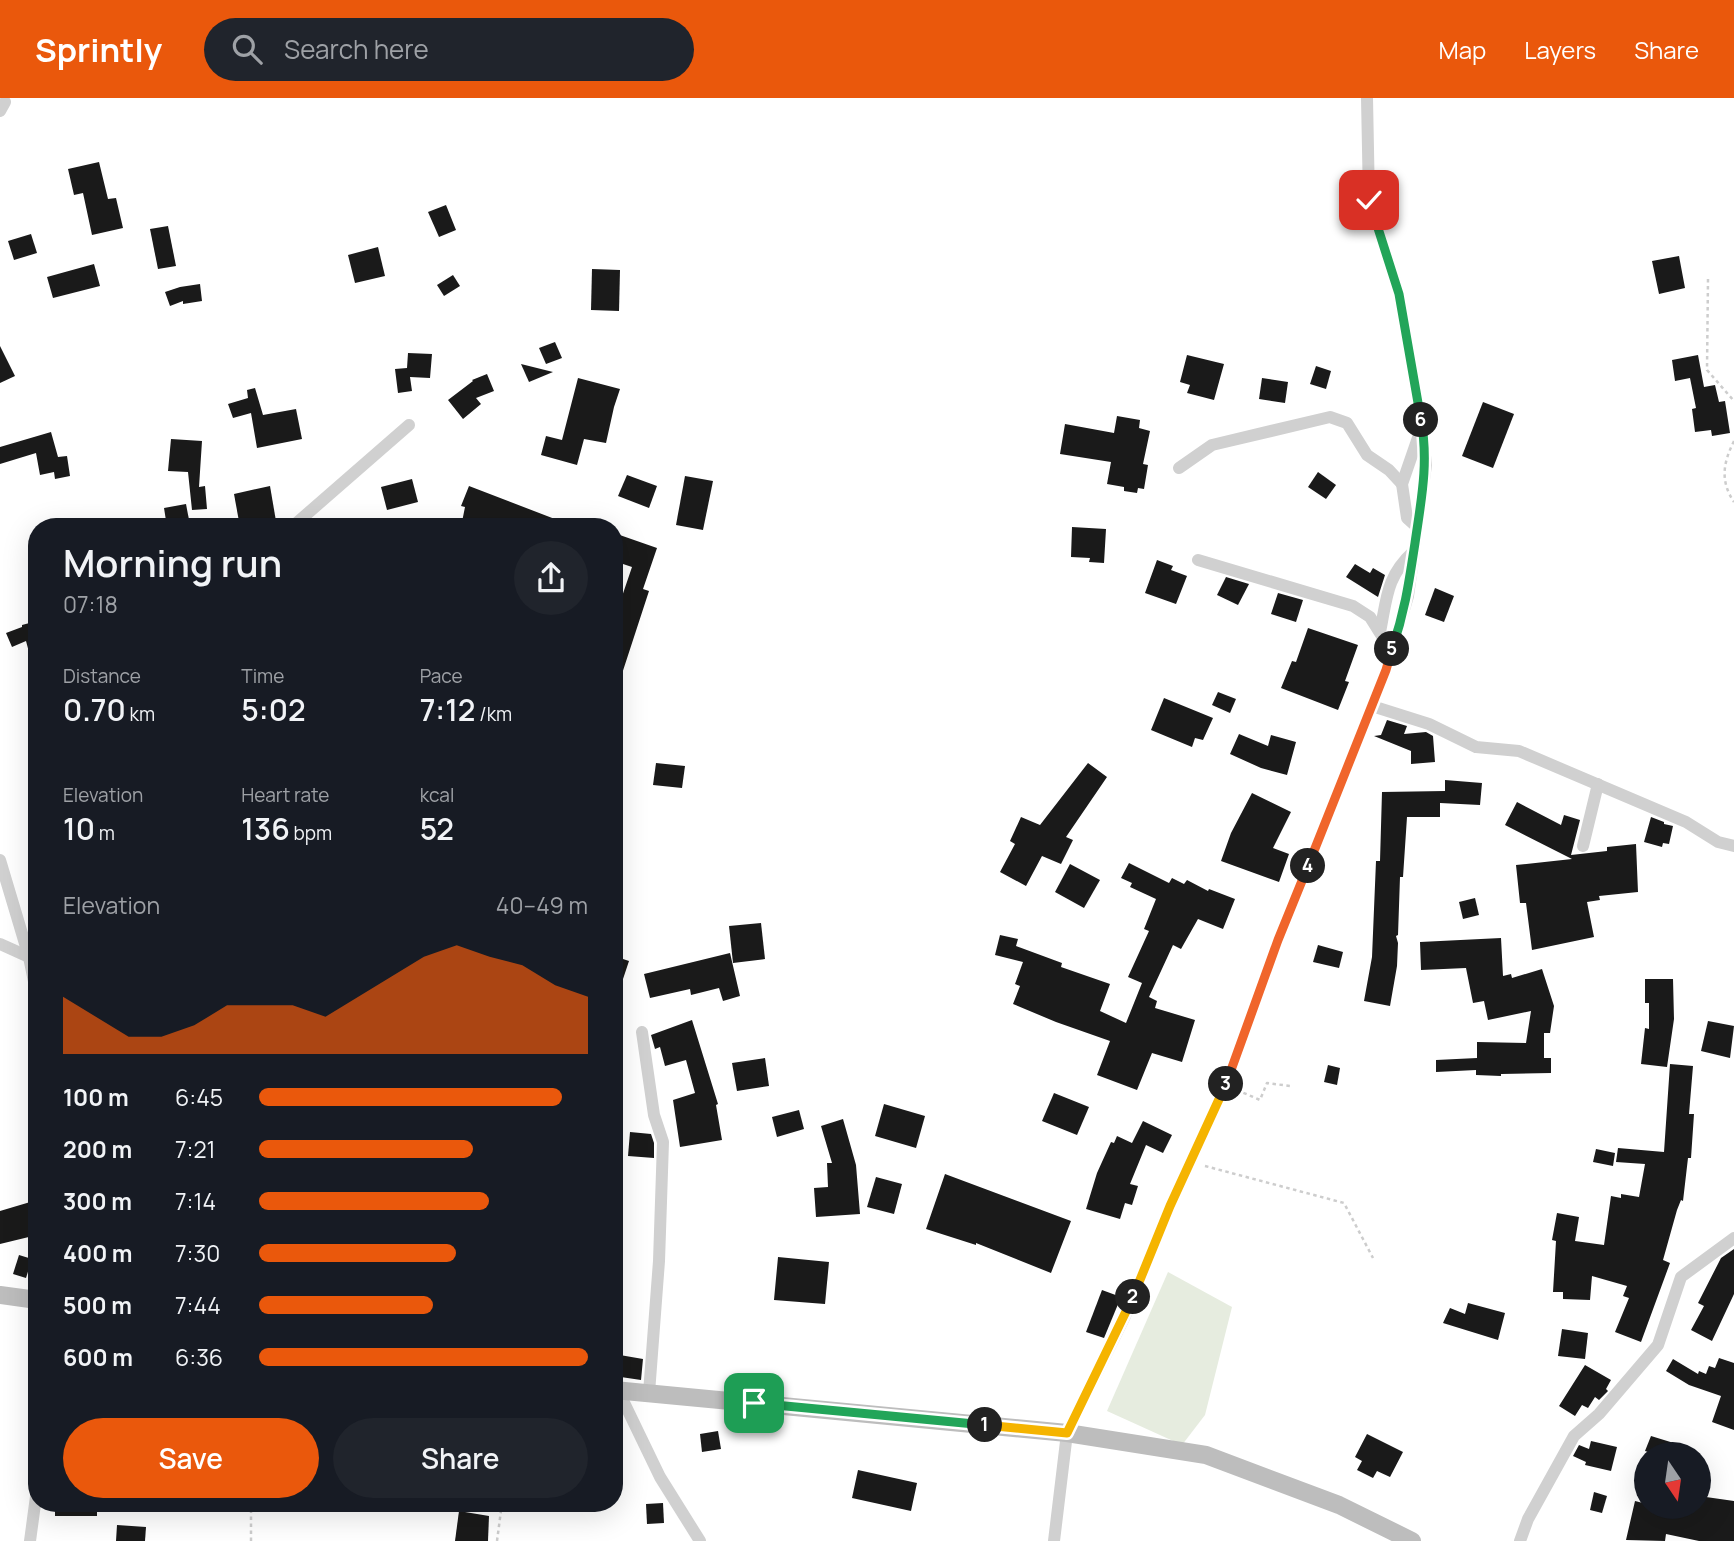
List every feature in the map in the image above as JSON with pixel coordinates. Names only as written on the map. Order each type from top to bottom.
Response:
[{"type":"main road","points":[[0,1295],[28,1299]]},
{"type":"main road","points":[[623,1391],[1067,1433],[1206,1455],[1339,1505],[1412,1541]]},
{"type":"street","points":[[1054,1541],[1067,1433],[1125,1316],[1190,1162],[1226,1085],[1278,940],[1372,706],[1392,652],[1408,596],[1426,465],[1422,426],[1399,294],[1369,200],[1367,98]]},
{"type":"street","points":[[1180,468],[1212,445],[1330,417],[1348,423],[1367,455],[1389,470],[1402,484]]},
{"type":"street","points":[[302,518],[409,425]]},
{"type":"street","points":[[1417,527],[1407,518],[1402,484],[1422,426]]},
{"type":"street","points":[[1380,632],[1391,580],[1413,552]]},
{"type":"street","points":[[1198,560],[1353,606],[1370,617],[1392,652]]},
{"type":"street","points":[[1372,706],[1429,724],[1476,747],[1519,751],[1686,822],[1718,842],[1734,846]]},
{"type":"street","points":[[1583,846],[1598,785]]},
{"type":"street","points":[[0,860],[28,954]]},
{"type":"street","points":[[0,944],[28,957]]},
{"type":"street","points":[[642,1032],[654,1115],[663,1142],[659,1261],[649,1393]]},
{"type":"street","points":[[1521,1541],[1528,1519],[1574,1436],[1599,1414],[1658,1345],[1681,1277],[1734,1238]]},
{"type":"street","points":[[623,1404],[660,1478],[700,1541]]},
{"type":"street","points":[[30,1541],[34,1512]]},
{"type":"path","points":[[1708,279],[1707,370],[1734,401]]},
{"type":"path","points":[[1734,441],[1726,457],[1724,474],[1725,489],[1734,502]]},
{"type":"path","points":[[1226,1085],[1261,1100],[1267,1083],[1290,1086]]},
{"type":"path","points":[[1190,1162],[1344,1203],[1373,1258]]},
{"type":"path","points":[[251,1512],[251,1541]]},
{"type":"path","points":[[497,1541],[501,1512]]},
{"type":"shaded area","points":[[1168,1272],[1232,1307],[1205,1415],[1182,1445],[1107,1411]]},
{"type":"building","points":[[99,162],[108,199],[116,198],[123,228],[92,235],[83,193],[74,195],[68,169]]},
{"type":"building","points":[[446,205],[456,230],[439,237],[428,212]]},
{"type":"building","points":[[168,226],[176,266],[158,269],[150,229]]},
{"type":"building","points":[[31,234],[37,253],[14,260],[8,241]]},
{"type":"building","points":[[378,247],[385,276],[355,283],[348,255]]},
{"type":"building","points":[[1679,256],[1685,288],[1659,294],[1652,261]]},
{"type":"building","points":[[94,264],[100,286],[53,298],[47,277]]},
{"type":"building","points":[[592,269],[620,270],[619,311],[591,310]]},
{"type":"building","points":[[453,275],[460,286],[444,296],[437,285]]},
{"type":"building","points":[[200,284],[202,301],[183,304],[183,301],[170,306],[165,292]]},
{"type":"building","points":[[555,342],[562,358],[546,364],[539,348]]},
{"type":"building","points":[[0,346],[15,376],[0,383]]},
{"type":"building","points":[[408,353],[432,354],[430,378],[410,377],[412,391],[398,393],[395,369],[407,368]]},
{"type":"building","points":[[1187,355],[1224,364],[1214,400],[1187,393],[1190,385],[1180,382]]},
{"type":"building","points":[[1698,355],[1704,387],[1715,385],[1719,402],[1725,401],[1730,433],[1712,436],[1711,430],[1695,432],[1692,409],[1696,408],[1690,378],[1675,381],[1672,360]]},
{"type":"building","points":[[521,364],[553,372],[529,382]]},
{"type":"building","points":[[1316,366],[1331,371],[1326,389],[1310,384]]},
{"type":"building","points":[[487,374],[494,391],[476,398],[481,404],[463,419],[448,400],[472,380]]},
{"type":"building","points":[[578,378],[620,389],[606,443],[584,439],[577,465],[541,455],[546,436],[562,440]]},
{"type":"building","points":[[1262,378],[1288,382],[1285,403],[1259,399]]},
{"type":"building","points":[[255,388],[263,415],[296,409],[302,439],[257,448],[251,413],[233,418],[228,404],[248,398],[247,390]]},
{"type":"building","points":[[1483,402],[1514,414],[1493,468],[1462,456]]},
{"type":"building","points":[[1117,416],[1140,420],[1139,428],[1150,431],[1143,464],[1148,465],[1144,489],[1138,488],[1137,493],[1107,484],[1111,462],[1060,454],[1065,424],[1114,433]]},
{"type":"building","points":[[51,432],[58,457],[67,456],[70,476],[55,479],[54,472],[40,475],[36,453],[0,464],[0,447]]},
{"type":"building","points":[[171,439],[202,441],[199,487],[205,486],[207,509],[192,510],[188,472],[168,471]]},
{"type":"building","points":[[1318,472],[1336,485],[1326,499],[1308,487]]},
{"type":"building","points":[[627,475],[657,486],[649,508],[618,496]]},
{"type":"building","points":[[685,476],[713,481],[703,530],[676,525]]},
{"type":"building","points":[[412,479],[418,502],[387,510],[381,487]]},
{"type":"building","points":[[270,486],[275,518],[238,518],[234,494]]},
{"type":"building","points":[[469,486],[552,518],[463,518],[465,507],[461,506]]},
{"type":"building","points":[[186,504],[189,518],[166,518],[164,508]]},
{"type":"building","points":[[1072,527],[1106,529],[1104,563],[1089,562],[1090,558],[1071,557]]},
{"type":"building","points":[[623,536],[657,548],[643,589],[649,591],[623,671],[623,594],[632,567],[623,564]]},
{"type":"building","points":[[1157,560],[1173,566],[1171,570],[1187,576],[1176,604],[1145,593]]},
{"type":"building","points":[[1355,564],[1370,573],[1373,568],[1385,575],[1378,597],[1346,577]]},
{"type":"building","points":[[1226,577],[1249,584],[1238,605],[1217,595]]},
{"type":"building","points":[[1435,588],[1454,596],[1444,622],[1425,615]]},
{"type":"building","points":[[1278,593],[1303,600],[1296,622],[1271,614]]},
{"type":"building","points":[[28,623],[28,648],[26,641],[12,647],[6,633]]},
{"type":"building","points":[[1308,628],[1358,645],[1345,681],[1349,682],[1338,710],[1281,688],[1292,661],[1296,662]]},
{"type":"building","points":[[1218,692],[1236,699],[1230,713],[1212,705]]},
{"type":"building","points":[[1164,698],[1213,718],[1203,740],[1195,738],[1192,747],[1151,730]]},
{"type":"building","points":[[1387,720],[1407,726],[1404,734],[1426,732],[1433,736],[1435,762],[1411,764],[1411,751],[1374,736],[1381,735]]},
{"type":"building","points":[[1239,734],[1268,746],[1271,735],[1296,742],[1287,775],[1261,768],[1230,754]]},
{"type":"building","points":[[656,763],[685,766],[682,788],[653,785]]},
{"type":"building","points":[[1088,763],[1107,777],[1066,837],[1073,840],[1061,864],[1042,856],[1026,886],[1000,872],[1015,844],[1010,841],[1021,817],[1040,825]]},
{"type":"building","points":[[1445,780],[1482,783],[1480,805],[1440,803],[1440,817],[1407,817],[1396,936],[1397,966],[1390,1006],[1364,1001],[1372,957],[1376,861],[1380,861],[1382,792],[1445,791]]},
{"type":"building","points":[[1252,793],[1291,812],[1273,848],[1289,854],[1279,882],[1221,861],[1231,833]]},
{"type":"building","points":[[1517,802],[1561,825],[1564,815],[1580,820],[1571,855],[1636,844],[1638,892],[1599,896],[1600,900],[1587,902],[1594,937],[1532,950],[1526,903],[1520,903],[1516,865],[1572,859],[1505,825]]},
{"type":"building","points":[[1651,817],[1673,826],[1669,844],[1663,843],[1662,847],[1644,842]]},
{"type":"building","points":[[1129,863],[1169,883],[1172,878],[1184,884],[1187,880],[1208,891],[1209,889],[1235,899],[1223,929],[1198,919],[1181,949],[1173,945],[1149,997],[1157,1001],[1155,1008],[1195,1020],[1182,1062],[1152,1053],[1137,1090],[1097,1075],[1110,1041],[1013,1004],[1020,986],[1015,984],[1023,962],[995,955],[1000,935],[1018,939],[1016,946],[1062,963],[1061,967],[1110,984],[1100,1011],[1126,1023],[1142,983],[1128,977],[1149,931],[1144,929],[1156,899],[1130,887],[1132,883],[1121,878]]},
{"type":"building","points":[[1070,864],[1100,880],[1084,908],[1055,892]]},
{"type":"building","points":[[1475,898],[1479,915],[1463,919],[1459,902]]},
{"type":"building","points":[[761,923],[765,959],[733,963],[729,926]]},
{"type":"building","points":[[1501,938],[1503,976],[1511,974],[1512,978],[1542,969],[1554,1006],[1550,1033],[1544,1033],[1544,1058],[1551,1058],[1551,1073],[1501,1076],[1476,1075],[1476,1070],[1436,1072],[1436,1060],[1477,1058],[1477,1042],[1526,1043],[1531,1011],[1488,1020],[1484,1001],[1473,1003],[1466,968],[1421,970],[1420,942]]},
{"type":"building","points":[[1318,945],[1343,952],[1339,968],[1313,962]]},
{"type":"building","points":[[730,953],[740,996],[723,1001],[719,988],[691,995],[690,989],[650,998],[644,974]]},
{"type":"building","points":[[623,959],[629,961],[623,979]]},
{"type":"building","points":[[1645,979],[1673,979],[1674,1019],[1667,1067],[1641,1064],[1645,1028],[1649,1029]]},
{"type":"building","points":[[692,1020],[718,1104],[722,1140],[680,1147],[673,1100],[695,1093],[686,1060],[665,1066],[660,1047],[655,1049],[651,1035]]},
{"type":"building","points":[[1708,1021],[1734,1026],[1730,1058],[1701,1051]]},
{"type":"building","points":[[765,1058],[769,1086],[737,1091],[732,1063]]},
{"type":"building","points":[[1670,1064],[1693,1066],[1689,1114],[1694,1114],[1691,1158],[1688,1158],[1683,1201],[1681,1200],[1677,1210],[1663,1260],[1670,1263],[1641,1342],[1615,1332],[1629,1298],[1623,1296],[1627,1286],[1592,1276],[1590,1300],[1563,1299],[1563,1292],[1553,1292],[1556,1241],[1552,1240],[1557,1213],[1579,1217],[1575,1241],[1604,1245],[1611,1196],[1621,1198],[1621,1194],[1639,1197],[1645,1164],[1616,1162],[1618,1148],[1664,1152]]},
{"type":"building","points":[[1328,1065],[1340,1068],[1337,1085],[1324,1082]]},
{"type":"building","points":[[1054,1093],[1089,1107],[1077,1135],[1042,1121]]},
{"type":"building","points":[[884,1104],[925,1116],[916,1148],[875,1136]]},
{"type":"building","points":[[799,1110],[804,1129],[777,1137],[772,1117]]},
{"type":"building","points":[[843,1119],[856,1165],[860,1214],[816,1217],[814,1188],[828,1187],[827,1163],[832,1163],[821,1126]]},
{"type":"building","points":[[1143,1121],[1172,1135],[1163,1153],[1146,1145],[1130,1184],[1138,1186],[1132,1205],[1125,1203],[1120,1219],[1086,1209],[1097,1173],[1111,1142],[1114,1143],[1117,1136],[1132,1143]]},
{"type":"building","points":[[630,1132],[651,1134],[654,1158],[628,1156]]},
{"type":"building","points":[[1596,1149],[1615,1153],[1613,1166],[1593,1162]]},
{"type":"building","points":[[945,1174],[1071,1221],[1051,1273],[976,1243],[926,1229]]},
{"type":"building","points":[[876,1177],[902,1184],[894,1214],[867,1207]]},
{"type":"building","points":[[28,1203],[28,1237],[0,1244],[0,1211]]},
{"type":"building","points":[[1734,1249],[1734,1294],[1712,1341],[1691,1330],[1704,1306],[1698,1303],[1721,1258]]},
{"type":"building","points":[[19,1255],[28,1258],[26,1278],[13,1274]]},
{"type":"building","points":[[778,1257],[829,1262],[825,1304],[774,1300]]},
{"type":"building","points":[[1102,1290],[1121,1297],[1104,1338],[1086,1332]]},
{"type":"building","points":[[1468,1303],[1505,1313],[1498,1340],[1443,1323],[1450,1308],[1465,1314]]},
{"type":"building","points":[[1562,1329],[1588,1333],[1585,1359],[1558,1356]]},
{"type":"building","points":[[623,1356],[643,1359],[641,1380],[623,1377]]},
{"type":"building","points":[[1719,1358],[1734,1363],[1734,1430],[1712,1422],[1721,1396],[1689,1385],[1666,1371],[1673,1359],[1698,1374],[1699,1371],[1706,1374],[1709,1366],[1715,1368]]},
{"type":"building","points":[[1585,1365],[1611,1380],[1606,1389],[1608,1391],[1599,1400],[1595,1397],[1588,1408],[1582,1405],[1575,1416],[1559,1406]]},
{"type":"building","points":[[718,1431],[721,1449],[702,1452],[700,1434]]},
{"type":"building","points":[[1367,1434],[1403,1452],[1390,1477],[1377,1471],[1373,1478],[1357,1470],[1362,1461],[1355,1457]]},
{"type":"building","points":[[1651,1436],[1670,1442],[1649,1442]]},
{"type":"building","points":[[1591,1441],[1617,1447],[1611,1471],[1585,1465],[1586,1462],[1573,1456],[1579,1445],[1589,1449]]},
{"type":"building","points":[[858,1470],[917,1483],[911,1511],[852,1498]]},
{"type":"building","points":[[1594,1492],[1607,1496],[1602,1513],[1590,1510]]},
{"type":"building","points":[[1712,1498],[1734,1501],[1734,1541],[1699,1541],[1666,1534],[1665,1541],[1626,1540],[1634,1505],[1634,1519],[1712,1519]]},
{"type":"building","points":[[663,1503],[664,1523],[647,1524],[646,1504]]},
{"type":"building","points":[[55,1512],[97,1512],[97,1516],[55,1516]]},
{"type":"building","points":[[459,1512],[489,1516],[488,1541],[455,1541]]},
{"type":"building","points":[[117,1525],[146,1527],[145,1541],[116,1541]]},
{"type":"route","points":[[754,1403],[1067,1433],[1125,1316],[1170,1206],[1226,1085],[1278,940],[1386,670],[1408,596],[1426,465],[1422,426],[1399,294],[1369,200]]}]
